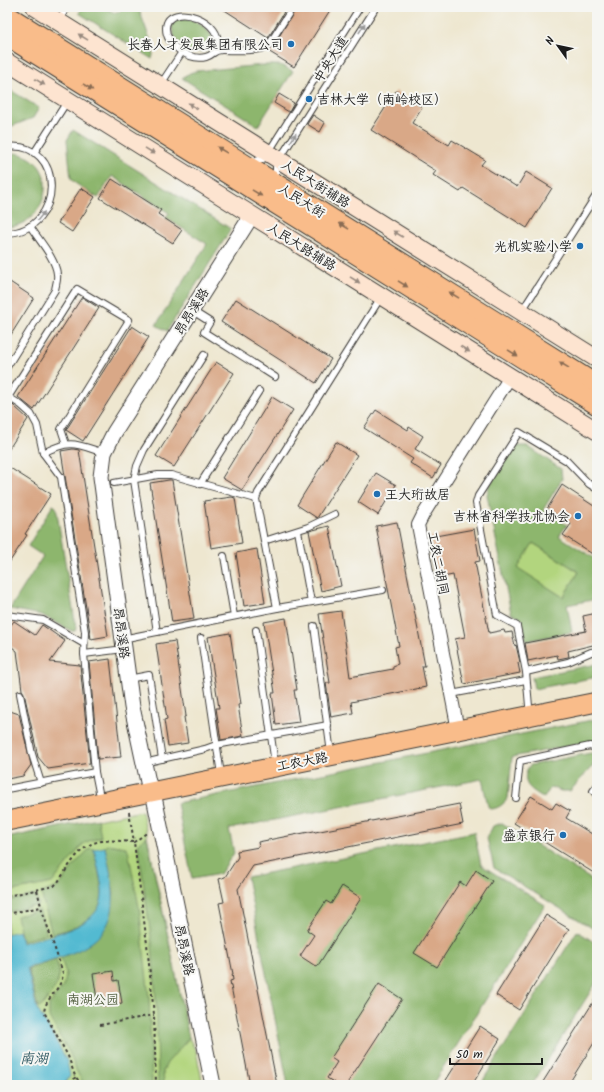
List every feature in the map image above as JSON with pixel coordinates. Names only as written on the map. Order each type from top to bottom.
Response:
[{"type":"main road","name":"人民大街辅路","points":[[35,7],[597,359]]},
{"type":"main road","name":"人民大街","points":[[7,15],[597,385]]},
{"type":"main road","name":"人民大街","points":[[7,36],[597,405]]},
{"type":"main road","name":"人民大路辅路","points":[[7,62],[597,431]]},
{"type":"main road","name":"工农大路","points":[[7,811],[99,792],[150,787],[457,725],[529,706],[597,692]]},
{"type":"main road","name":"工农大路","points":[[7,821],[126,797],[150,787],[220,768],[274,757],[330,746],[597,702]]},
{"type":"street","name":"昂昂溪路","points":[[213,1085],[160,825],[144,763],[132,707],[102,489],[102,464],[104,453],[114,433],[252,215]]},
{"type":"street","name":"工农二胡同","points":[[457,725],[418,525],[510,377]]},
{"type":"lane","points":[[58,22],[67,7]]},
{"type":"lane","points":[[216,50],[260,49],[268,46],[293,7]]},
{"type":"lane","name":"中央大道","points":[[278,186],[275,173],[274,156],[360,7]]},
{"type":"lane","name":"中央大道","points":[[242,162],[257,162],[274,156],[376,7]]},
{"type":"lane","points":[[183,13],[198,16],[211,26],[218,39],[216,50],[210,55],[202,58],[182,52],[170,41],[166,28],[168,20],[183,13]]},
{"type":"lane","points":[[161,86],[182,52]]},
{"type":"lane","points":[[34,153],[68,100]]},
{"type":"lane","points":[[7,147],[22,148],[34,153],[44,162],[47,167],[52,186],[48,206],[40,217],[30,226],[18,232],[7,233]]},
{"type":"lane","points":[[520,311],[527,303],[597,194]]},
{"type":"lane","points":[[7,367],[55,290],[57,280],[57,272],[53,262],[30,226]]},
{"type":"lane","points":[[66,444],[61,429],[129,320],[77,289],[8,398],[21,405],[31,414],[38,425],[43,453],[61,478],[85,632],[84,654],[95,772],[99,792]]},
{"type":"lane","points":[[277,608],[256,500],[258,494],[382,296]]},
{"type":"lane","points":[[191,310],[210,322],[204,332],[275,377]]},
{"type":"lane","points":[[157,632],[134,480],[137,466],[144,450],[204,355]]},
{"type":"lane","points":[[200,484],[258,391]]},
{"type":"lane","points":[[529,706],[526,672],[517,626],[497,615],[476,503],[478,496],[519,432],[567,462],[589,484],[597,489]]},
{"type":"lane","points":[[43,453],[58,446],[72,443],[104,453]]},
{"type":"lane","points":[[114,484],[158,475],[171,475],[256,500]]},
{"type":"lane","points":[[264,541],[298,531],[336,514]]},
{"type":"lane","points":[[298,531],[311,602]]},
{"type":"lane","points":[[224,556],[234,616]]},
{"type":"lane","points":[[84,654],[123,644],[157,632],[277,608],[383,590]]},
{"type":"lane","points":[[7,615],[43,620],[84,644]]},
{"type":"lane","points":[[314,626],[330,746]]},
{"type":"lane","points":[[256,630],[274,757]]},
{"type":"lane","points":[[202,638],[220,768]]},
{"type":"lane","points":[[526,672],[568,662],[597,651]]},
{"type":"lane","points":[[128,679],[149,676],[162,759]]},
{"type":"lane","points":[[451,694],[526,680]]},
{"type":"lane","points":[[20,694],[32,754],[41,783]]},
{"type":"lane","points":[[144,763],[205,749],[216,745],[328,725]]},
{"type":"lane","points":[[516,798],[520,762],[590,746],[597,749]]},
{"type":"lane","points":[[7,789],[95,772]]},
{"type":"lane","points":[[597,786],[592,792],[597,795]]},
{"type":"path","points":[[126,797],[134,842],[147,944],[154,1015],[156,1085]]},
{"type":"path","points":[[7,896],[54,886],[81,851],[91,843],[102,841],[134,842],[160,825]]},
{"type":"path","points":[[36,890],[63,973],[59,987],[47,1002],[44,1012],[68,1056],[75,1076],[82,1085]]},
{"type":"path","points":[[7,914],[41,907]]},
{"type":"path","points":[[100,1025],[154,1015]]},
{"type":"path","points":[[72,1085],[75,1076]]},
{"type":"green space","points":[[102,6],[115,12],[120,12],[123,7],[138,7],[154,50],[152,59],[79,13],[83,7]]},
{"type":"green space","points":[[183,19],[200,24],[209,32],[212,38],[210,49],[198,52],[191,50],[175,38],[172,25],[177,20]]},
{"type":"green space","points":[[263,65],[280,65],[293,71],[258,126],[182,78],[196,71]]},
{"type":"green space","points":[[7,88],[39,108],[33,118],[7,128]]},
{"type":"green space","points":[[73,130],[231,229],[167,331],[156,325],[207,244],[166,218],[169,213],[112,176],[98,198],[75,183],[71,179],[67,140]]},
{"type":"green space","points":[[15,153],[30,158],[40,167],[44,179],[45,192],[41,205],[33,216],[22,224],[7,227],[7,154]]},
{"type":"green space","points":[[518,446],[527,446],[561,469],[562,479],[543,510],[567,525],[559,536],[597,560],[597,599],[567,605],[572,632],[526,641],[521,618],[511,613],[487,495],[489,486],[510,451]],"holes":[[[533,543],[579,572],[563,597],[518,568]]]},
{"type":"green space","points":[[53,505],[56,507],[76,628],[75,631],[72,631],[42,615],[10,609],[43,556],[28,546]]},
{"type":"green space","points":[[533,543],[579,572],[563,597],[517,568]]},
{"type":"green space","points":[[597,664],[597,677],[534,689],[532,677]]},
{"type":"green space","points":[[597,719],[597,745],[589,742],[512,757],[508,798],[503,804],[496,808],[490,809],[488,806],[482,779],[229,829],[234,853],[220,874],[192,879],[177,803]]},
{"type":"green space","points":[[591,753],[597,755],[597,761],[570,791],[561,791],[551,787],[544,798],[533,791],[526,782],[526,773],[531,765]]},
{"type":"green space","name":"南湖公园","points":[[142,811],[189,1038],[196,1051],[203,1085],[7,1085],[7,838]]},
{"type":"green space","points":[[98,819],[101,837],[83,844],[52,883],[7,892],[7,838]]},
{"type":"green space","points":[[502,823],[597,883],[597,931],[494,868],[487,838],[493,826]]},
{"type":"green space","points":[[474,832],[481,865],[545,905],[432,1085],[288,1085],[247,877]]},
{"type":"green space","points":[[147,837],[189,1038],[167,1063],[163,1071],[164,1085],[158,1085],[157,1015],[152,943],[138,845]]},
{"type":"green space","points":[[107,844],[126,847],[128,850],[139,907],[149,998],[152,1085],[88,1085],[82,1081],[70,1054],[49,1017],[49,1005],[65,982],[66,973],[60,956],[76,951],[89,944],[99,936],[106,926],[114,894],[105,847]]},
{"type":"green space","points":[[90,848],[94,849],[102,890],[100,904],[91,917],[84,922],[77,926],[52,934],[41,893],[60,885],[74,865]]},
{"type":"green space","points":[[36,895],[39,905],[7,912],[7,901]]},
{"type":"green space","points":[[39,910],[47,934],[22,941],[17,916]]},
{"type":"green space","points":[[577,931],[597,944],[597,981],[532,1085],[480,1085]]},
{"type":"green space","points":[[56,960],[59,972],[57,984],[40,1008],[38,1007],[28,969]]},
{"type":"water","name":"南湖","points":[[105,847],[113,892],[113,906],[110,919],[103,931],[93,942],[77,951],[27,968],[37,1009],[67,1061],[70,1076],[64,1085],[7,1085],[7,934],[19,931],[22,943],[71,929],[83,923],[92,916],[99,906],[102,895],[94,849]]},
{"type":"building","points":[[220,7],[276,7],[284,12],[268,38]]},
{"type":"building","name":"长春人才发展集团有限公司","points":[[297,7],[332,7],[294,67],[268,51],[272,48]]},
{"type":"building","points":[[396,91],[422,107],[412,123],[449,145],[452,140],[485,160],[481,165],[517,187],[526,172],[552,188],[527,228],[463,188],[460,192],[433,175],[436,171],[371,130]]},
{"type":"building","points":[[279,94],[294,103],[289,112],[274,103]]},
{"type":"building","points":[[313,115],[325,123],[320,132],[307,124]]},
{"type":"building","points":[[112,179],[161,210],[158,214],[182,230],[173,243],[100,198]]},
{"type":"building","points":[[81,188],[95,197],[72,232],[58,223]]},
{"type":"building","points":[[7,280],[34,298],[7,341]]},
{"type":"building","points":[[82,297],[99,308],[34,410],[18,397]]},
{"type":"building","points":[[236,299],[331,359],[316,383],[221,322]]},
{"type":"building","points":[[132,326],[149,337],[83,441],[66,430]]},
{"type":"building","points":[[216,362],[234,373],[174,467],[156,456]]},
{"type":"building","points":[[272,397],[293,410],[242,490],[222,478]]},
{"type":"building","points":[[13,405],[28,419],[7,452],[7,414]]},
{"type":"building","points":[[376,410],[408,430],[409,427],[423,436],[415,449],[441,465],[433,478],[410,463],[413,459],[364,428]]},
{"type":"building","points":[[336,442],[357,455],[317,518],[297,505]]},
{"type":"building","points":[[73,449],[79,450],[108,636],[91,639],[61,451]]},
{"type":"building","points":[[7,466],[51,494],[25,534],[27,535],[7,566]]},
{"type":"building","name":"王大珩故居","points":[[376,473],[396,485],[378,515],[358,502]]},
{"type":"building","points":[[172,480],[194,619],[172,622],[150,483]]},
{"type":"building","name":"吉林省科学技术协会","points":[[562,485],[597,508],[597,557],[563,535],[571,524],[547,509]]},
{"type":"building","points":[[232,497],[235,498],[242,543],[211,548],[204,501]]},
{"type":"building","points":[[397,522],[425,666],[422,666],[426,687],[351,702],[353,713],[331,717],[326,683],[330,683],[319,614],[341,611],[350,677],[393,669],[393,666],[398,664],[395,647],[399,646],[376,526]]},
{"type":"building","points":[[329,526],[341,586],[321,591],[309,531]]},
{"type":"building","points":[[474,529],[480,561],[475,562],[489,633],[504,630],[505,633],[512,632],[520,662],[518,663],[520,673],[464,684],[455,639],[465,637],[453,575],[438,578],[430,537]]},
{"type":"building","points":[[257,549],[265,603],[244,606],[236,553]]},
{"type":"building","points":[[597,613],[597,644],[568,651],[569,657],[558,659],[557,655],[528,661],[525,643],[586,631],[583,616]]},
{"type":"building","points":[[286,618],[297,690],[294,690],[299,722],[276,725],[272,693],[275,693],[264,622]]},
{"type":"building","points":[[14,621],[35,635],[42,625],[65,641],[50,662],[80,665],[90,763],[48,769],[38,757],[24,693],[22,690],[17,651],[7,643],[7,630]]},
{"type":"building","points":[[230,633],[241,704],[238,705],[243,736],[221,740],[216,708],[219,708],[208,637]]},
{"type":"building","points":[[175,641],[186,716],[184,717],[188,743],[168,746],[164,720],[167,719],[156,644]]},
{"type":"building","points":[[110,659],[121,757],[98,759],[89,662]]},
{"type":"building","points":[[7,710],[19,714],[31,765],[23,776],[7,779]]},
{"type":"building","name":"盛京银行","points":[[531,796],[552,809],[556,803],[570,811],[566,818],[597,837],[597,875],[514,823]]},
{"type":"building","points":[[459,804],[463,824],[253,866],[238,889],[277,1085],[250,1085],[230,981],[233,980],[233,974],[219,903],[224,902],[219,879],[225,877],[238,857],[237,851],[259,847],[258,842]]},
{"type":"building","points":[[476,870],[492,881],[437,967],[414,953],[460,882],[466,886]]},
{"type":"building","points":[[342,886],[361,898],[317,967],[300,956],[314,935],[307,930],[326,901],[331,904]]},
{"type":"building","points":[[546,915],[569,929],[519,1010],[496,995]]},
{"type":"building","points":[[113,971],[114,981],[118,980],[122,1003],[103,1006],[102,998],[97,999],[93,974]]},
{"type":"building","points":[[379,984],[402,999],[346,1085],[338,1085],[327,1078],[337,1062],[331,1058]]},
{"type":"building","points":[[597,996],[597,1038],[568,1085],[541,1085]]},
{"type":"building","points":[[480,1026],[500,1039],[472,1085],[443,1085]]},
{"type":"place","name":"长春人才发展集团有限公司","points":[[291,44]]},
{"type":"place","name":"吉林大学（南岭校区）","points":[[309,99]]},
{"type":"place","name":"光机实验小学","points":[[580,246]]},
{"type":"place","name":"王大珩故居","points":[[377,494]]},
{"type":"place","name":"吉林省科学技术协会","points":[[578,516]]},
{"type":"place","name":"盛京银行","points":[[563,835]]}]
